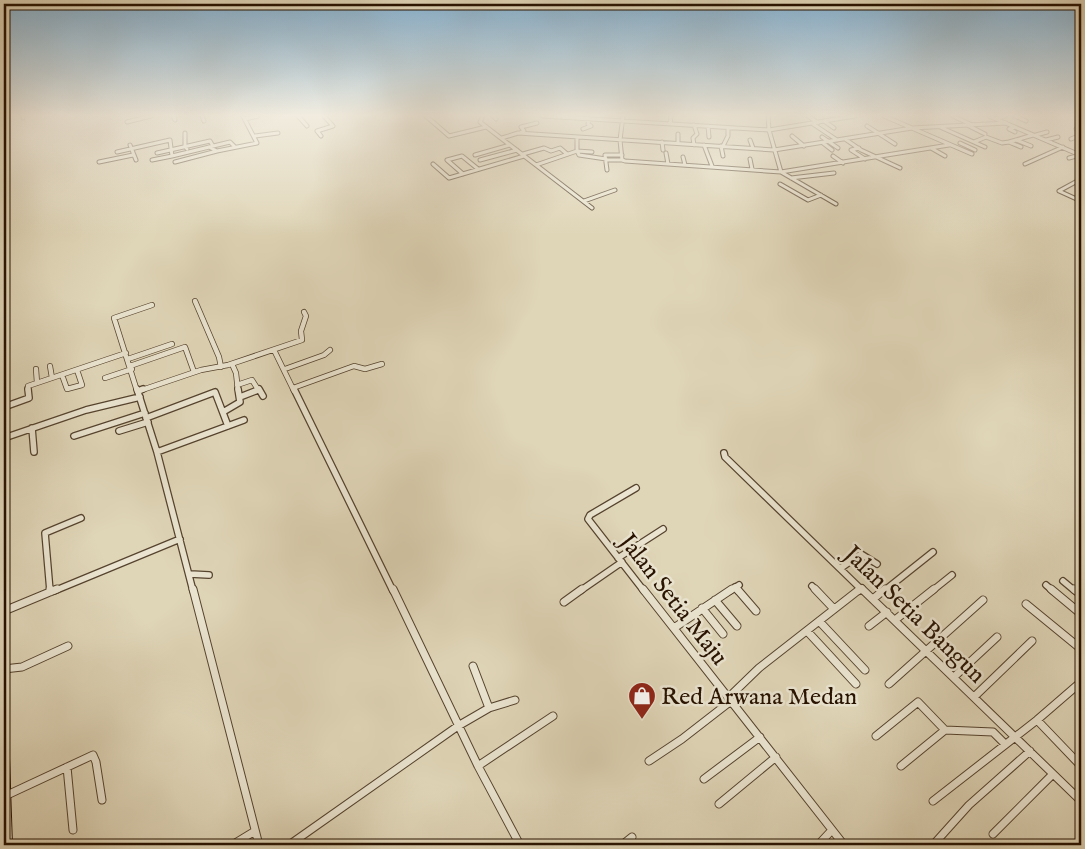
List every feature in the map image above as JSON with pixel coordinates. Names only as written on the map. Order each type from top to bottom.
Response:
[{"type":"main road","points":[[4,758],[4,809],[7,845]]},
{"type":"street","points":[[99,162],[131,156]]},
{"type":"street","points":[[134,156],[136,160]]},
{"type":"street","points":[[152,160],[172,156]]},
{"type":"street","points":[[176,162],[200,156]]},
{"type":"street","points":[[463,174],[447,160],[462,156],[478,170]]},
{"type":"street","points":[[480,160],[496,156]]},
{"type":"street","points":[[433,164],[448,177],[478,170],[522,156]]},
{"type":"street","points":[[525,156],[592,208]]},
{"type":"street","points":[[536,165],[562,156]]},
{"type":"street","points":[[580,156],[606,160],[782,172],[884,156]]},
{"type":"street","points":[[606,156],[607,170]]},
{"type":"street","points":[[622,156],[623,160]]},
{"type":"street","points":[[665,156],[668,164]]},
{"type":"street","points":[[708,156],[712,166]]},
{"type":"street","points":[[776,156],[782,172],[836,204]]},
{"type":"street","points":[[833,156],[844,163]]},
{"type":"street","points":[[860,156],[865,159]]},
{"type":"street","points":[[1025,164],[1046,156]]},
{"type":"street","points":[[1070,158],[1078,156]]},
{"type":"street","points":[[683,157],[685,165]]},
{"type":"street","points":[[876,157],[900,168]]},
{"type":"street","points":[[750,159],[752,169]]},
{"type":"street","points":[[810,168],[819,174]]},
{"type":"street","points":[[790,178],[834,172]]},
{"type":"street","points":[[1081,179],[1059,191],[1081,201]]},
{"type":"street","points":[[780,184],[808,200],[821,195]]},
{"type":"street","points":[[791,190],[803,186]]},
{"type":"street","points":[[584,202],[616,190]]},
{"type":"street","points":[[1073,197],[1081,193]]},
{"type":"street","points":[[195,301],[219,357],[221,368]]},
{"type":"street","points":[[152,305],[114,318],[157,452],[259,845]]},
{"type":"street","points":[[4,438],[139,394],[194,372],[221,368],[303,339],[301,332],[306,316],[304,312]]},
{"type":"street","points":[[4,407],[29,398],[28,386],[77,370],[172,344]]},
{"type":"street","points":[[105,378],[185,347],[194,372]]},
{"type":"street","points":[[274,350],[458,726],[520,845]]},
{"type":"street","points":[[284,369],[324,355],[330,350]]},
{"type":"street","points":[[222,412],[239,404],[240,397],[236,373],[232,364]]},
{"type":"street","points":[[293,388],[354,366],[365,369],[382,364]]},
{"type":"street","points":[[50,366],[52,378]]},
{"type":"street","points":[[36,369],[38,383]]},
{"type":"street","points":[[62,375],[67,389],[82,385],[77,370]]},
{"type":"street","points":[[237,385],[252,380],[263,396]]},
{"type":"street","points":[[240,397],[258,390]]},
{"type":"street","points":[[119,430],[214,392],[228,426]]},
{"type":"street","points":[[74,436],[146,418]]},
{"type":"street","points":[[157,452],[244,420]]},
{"type":"street","points":[[32,428],[34,452]]},
{"type":"street","name":"Jalan Setia Bangun","points":[[724,453],[725,457],[1081,802]]},
{"type":"street","name":"Jalan Setia Maju","points":[[636,488],[589,516],[592,524],[844,845]]},
{"type":"street","points":[[50,592],[45,533],[81,518]]},
{"type":"street","points":[[564,602],[663,529]]},
{"type":"street","points":[[4,611],[180,539]]},
{"type":"street","points":[[873,599],[933,552]]},
{"type":"street","points":[[840,568],[862,554],[877,564]]},
{"type":"street","points":[[190,574],[210,575]]},
{"type":"street","points":[[895,620],[952,575]]},
{"type":"street","points":[[1063,581],[1081,595]]},
{"type":"street","points":[[1046,585],[1081,614]]},
{"type":"street","points":[[674,628],[737,586],[756,611]]},
{"type":"street","points":[[812,586],[834,609]]},
{"type":"street","points":[[648,761],[682,739],[729,699],[759,668],[862,588]]},
{"type":"street","points":[[714,600],[737,626]]},
{"type":"street","points":[[889,684],[983,600]]},
{"type":"street","points":[[1026,604],[1081,649]]},
{"type":"street","points":[[702,608],[723,634]]},
{"type":"street","points":[[869,626],[887,612]]},
{"type":"street","points":[[819,621],[865,670]]},
{"type":"street","points":[[807,631],[856,684]]},
{"type":"street","points":[[954,677],[997,637]]},
{"type":"street","points":[[974,697],[1032,641]]},
{"type":"street","points":[[4,669],[22,667],[68,646]]},
{"type":"street","points":[[473,666],[489,708]]},
{"type":"street","points":[[934,801],[1004,744],[1038,720],[1081,682]]},
{"type":"street","points":[[289,845],[458,726],[489,708],[515,700]]},
{"type":"street","points":[[876,736],[918,702],[945,730]]},
{"type":"street","points":[[478,766],[552,716]]},
{"type":"street","points":[[1038,720],[1081,766]]},
{"type":"street","points":[[901,766],[945,730],[993,732],[1004,744]]},
{"type":"street","points":[[704,778],[760,737]]},
{"type":"street","points":[[933,845],[969,805],[1030,751]]},
{"type":"street","points":[[4,796],[94,755],[102,800]]},
{"type":"street","points":[[720,804],[776,757]]},
{"type":"street","points":[[67,767],[73,830]]},
{"type":"street","points":[[993,834],[1053,774]]},
{"type":"street","points":[[818,845],[832,830]]},
{"type":"street","points":[[232,845],[255,831]]},
{"type":"street","points":[[622,845],[632,837]]},
{"type":"place","name":"Red Arwana Medan","points":[[642,720]]}]
